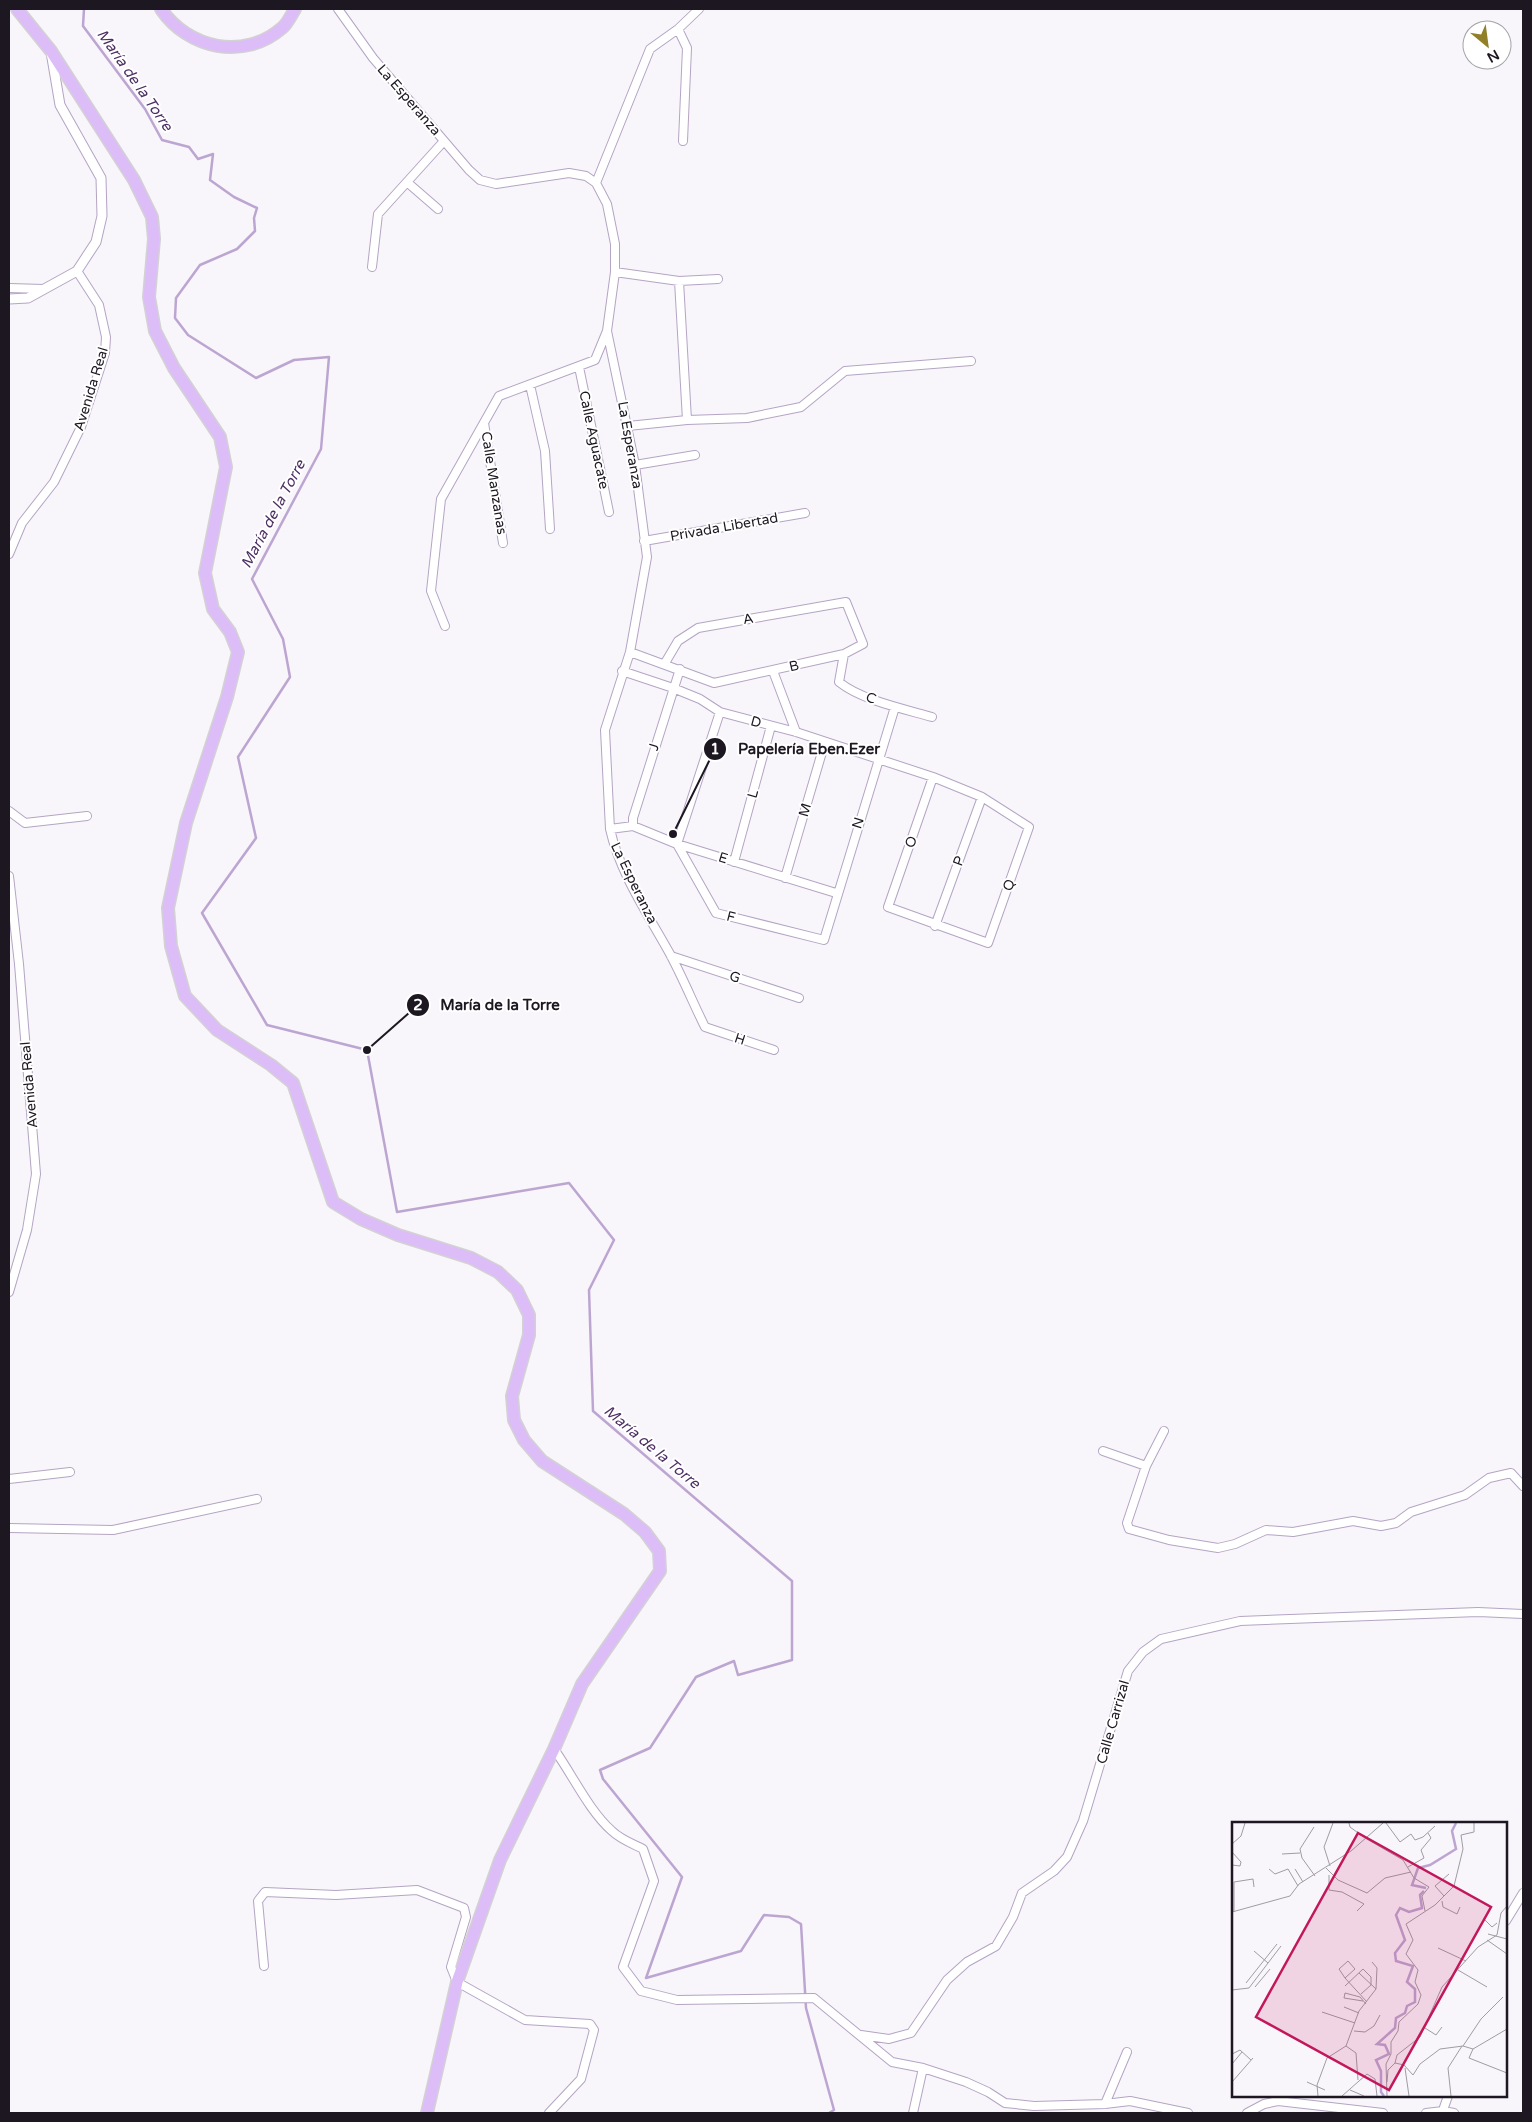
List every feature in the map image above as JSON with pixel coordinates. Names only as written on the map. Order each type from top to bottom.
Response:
[{"type":"main road","points":[[17,9],[50,51],[134,180],[152,217],[154,239],[149,297],[155,331],[174,368],[220,437],[226,467],[205,573],[214,609],[230,632],[238,652],[227,697],[186,823],[168,908],[171,946],[185,996],[217,1030],[271,1065],[293,1084],[333,1202],[360,1219],[398,1235],[471,1258],[498,1272],[517,1290],[529,1315],[529,1335],[512,1396],[514,1420],[524,1440],[542,1461],[624,1514],[645,1532],[659,1551],[660,1571],[582,1684],[554,1749],[500,1860],[457,1982],[427,2113]]},
{"type":"main road","points":[[161,9],[182,32],[196,41],[234,48],[254,44],[270,36],[284,26],[296,9]]},
{"type":"street","name":"La Esperanza","points":[[338,9],[373,58],[469,170],[480,180],[496,184],[569,173],[586,176],[596,183],[606,204],[615,244],[614,272],[607,331],[635,465],[647,557],[630,652],[622,671],[605,730],[610,829],[614,845],[634,890],[671,956],[705,1027]]},
{"type":"street","points":[[596,183],[650,49],[678,29],[699,9]]},
{"type":"street","points":[[678,29],[687,48],[683,141]]},
{"type":"street","points":[[9,299],[28,298],[77,271],[96,242],[102,216],[101,178],[60,105],[50,51]]},
{"type":"street","points":[[372,268],[378,214],[444,141]]},
{"type":"street","points":[[408,183],[438,209]]},
{"type":"street","name":"Avenida Real","points":[[9,554],[22,522],[54,482],[82,427],[105,353],[106,337],[99,305],[77,271]]},
{"type":"street","points":[[614,272],[679,281],[718,279]]},
{"type":"street","points":[[679,281],[687,420]]},
{"type":"street","points":[[9,288],[47,289]]},
{"type":"street","points":[[445,626],[430,592],[441,499],[498,396],[594,360],[607,331]]},
{"type":"street","points":[[628,426],[687,420],[747,418],[801,408],[845,371],[971,361]]},
{"type":"street","name":"Calle Aguacate","points":[[578,367],[609,512]]},
{"type":"street","points":[[530,385],[545,451],[550,529]]},
{"type":"street","name":"Calle Manzanas","points":[[484,423],[503,543]]},
{"type":"street","points":[[635,465],[695,455]]},
{"type":"street","name":"Privada Libertad","points":[[644,541],[805,513]]},
{"type":"street","name":"B","points":[[680,669],[714,683],[844,654],[863,644],[846,602]]},
{"type":"street","name":"A","points":[[665,663],[678,641],[698,628],[846,602]]},
{"type":"street","points":[[630,652],[680,669]]},
{"type":"street","name":"C","points":[[844,654],[839,682],[847,688],[895,707],[932,717]]},
{"type":"street","name":"J","points":[[633,826],[633,818],[680,669]]},
{"type":"street","name":"D","points":[[622,671],[700,699],[720,712],[796,732],[933,777],[982,796],[1030,826]]},
{"type":"street","points":[[773,671],[796,732]]},
{"type":"street","name":"N","points":[[824,940],[836,893],[895,707]]},
{"type":"street","points":[[676,844],[720,712]]},
{"type":"street","name":"L","points":[[734,862],[771,726]]},
{"type":"street","name":"M","points":[[785,878],[825,742]]},
{"type":"street","name":"O","points":[[933,777],[888,907],[935,926]]},
{"type":"street","name":"P","points":[[935,926],[982,796]]},
{"type":"street","points":[[9,811],[25,824],[87,816]]},
{"type":"street","points":[[610,829],[633,826]]},
{"type":"street","name":"E","points":[[633,826],[676,844],[836,893]]},
{"type":"street","name":"Q","points":[[935,926],[988,943],[1030,826]]},
{"type":"street","name":"F","points":[[676,844],[716,913],[824,940]]},
{"type":"street","name":"Avenida Real","points":[[9,876],[19,964],[36,1174],[27,1230],[9,1292]]},
{"type":"street","name":"G","points":[[671,956],[799,998]]},
{"type":"street","name":"H","points":[[705,1027],[774,1050]]},
{"type":"street","points":[[1164,1431],[1146,1466],[1126,1523],[1129,1529],[1169,1540],[1218,1548],[1235,1544],[1266,1530],[1293,1532],[1353,1521],[1381,1526],[1396,1523],[1411,1512],[1465,1495],[1489,1478],[1510,1474],[1523,1486]]},
{"type":"street","points":[[1102,1451],[1146,1466]]},
{"type":"street","points":[[9,1479],[70,1472]]},
{"type":"street","points":[[9,1528],[114,1530],[258,1499]]},
{"type":"street","name":"Calle Carrizal","points":[[861,2035],[889,2039],[910,2033],[947,1980],[967,1962],[996,1946],[1013,1917],[1022,1893],[1054,1871],[1067,1857],[1083,1821],[1128,1671],[1143,1652],[1161,1639],[1240,1621],[1478,1612],[1523,1614]]},
{"type":"street","points":[[554,1749],[597,1817],[614,1833],[642,1849],[654,1881],[623,1967],[641,1991],[677,2000],[798,2000],[814,1998],[892,2062],[923,2068],[966,2082],[988,2092],[1005,2103],[1034,2106],[1104,2104],[1130,2101],[1188,2113]]},
{"type":"street","points":[[264,1966],[258,1901],[265,1892],[336,1895],[417,1890],[464,1908],[466,1917],[451,1967],[457,1982],[525,2020],[590,2024],[594,2030],[580,2079],[549,2113]]},
{"type":"street","points":[[1507,1919],[1523,1893]]},
{"type":"street","points":[[1104,2104],[1127,2052]]},
{"type":"street","points":[[913,2113],[923,2068]]},
{"type":"street","points":[[1443,2112],[1448,2097]]},
{"type":"street","points":[[1247,2113],[1264,2104],[1278,2101],[1383,2113]]},
{"type":"street","points":[[1426,2113],[1454,2113]]},
{"type":"waterway","name":"María de la Torre","points":[[84,9],[83,26],[145,109],[162,140],[189,147],[198,159],[213,154],[210,180],[234,197],[257,208],[254,218],[255,231],[237,249],[200,265],[176,298],[175,318],[188,335],[256,378],[294,360],[329,357],[321,449],[252,579],[283,639],[290,677],[238,757],[256,838],[202,913],[267,1025],[367,1050],[397,1212],[569,1183],[614,1240],[589,1290],[593,1411],[792,1581],[792,1660],[738,1675],[734,1661],[696,1677],[650,1748],[600,1770],[603,1779],[682,1877],[646,1978],[741,1951],[764,1915],[789,1917],[801,1924],[806,2008],[834,2110],[829,2113]]},
{"type":"place","name":"Papelería Eben.Ezer","points":[[673,834]]},
{"type":"place","name":"María de la Torre","points":[[367,1050]]}]
